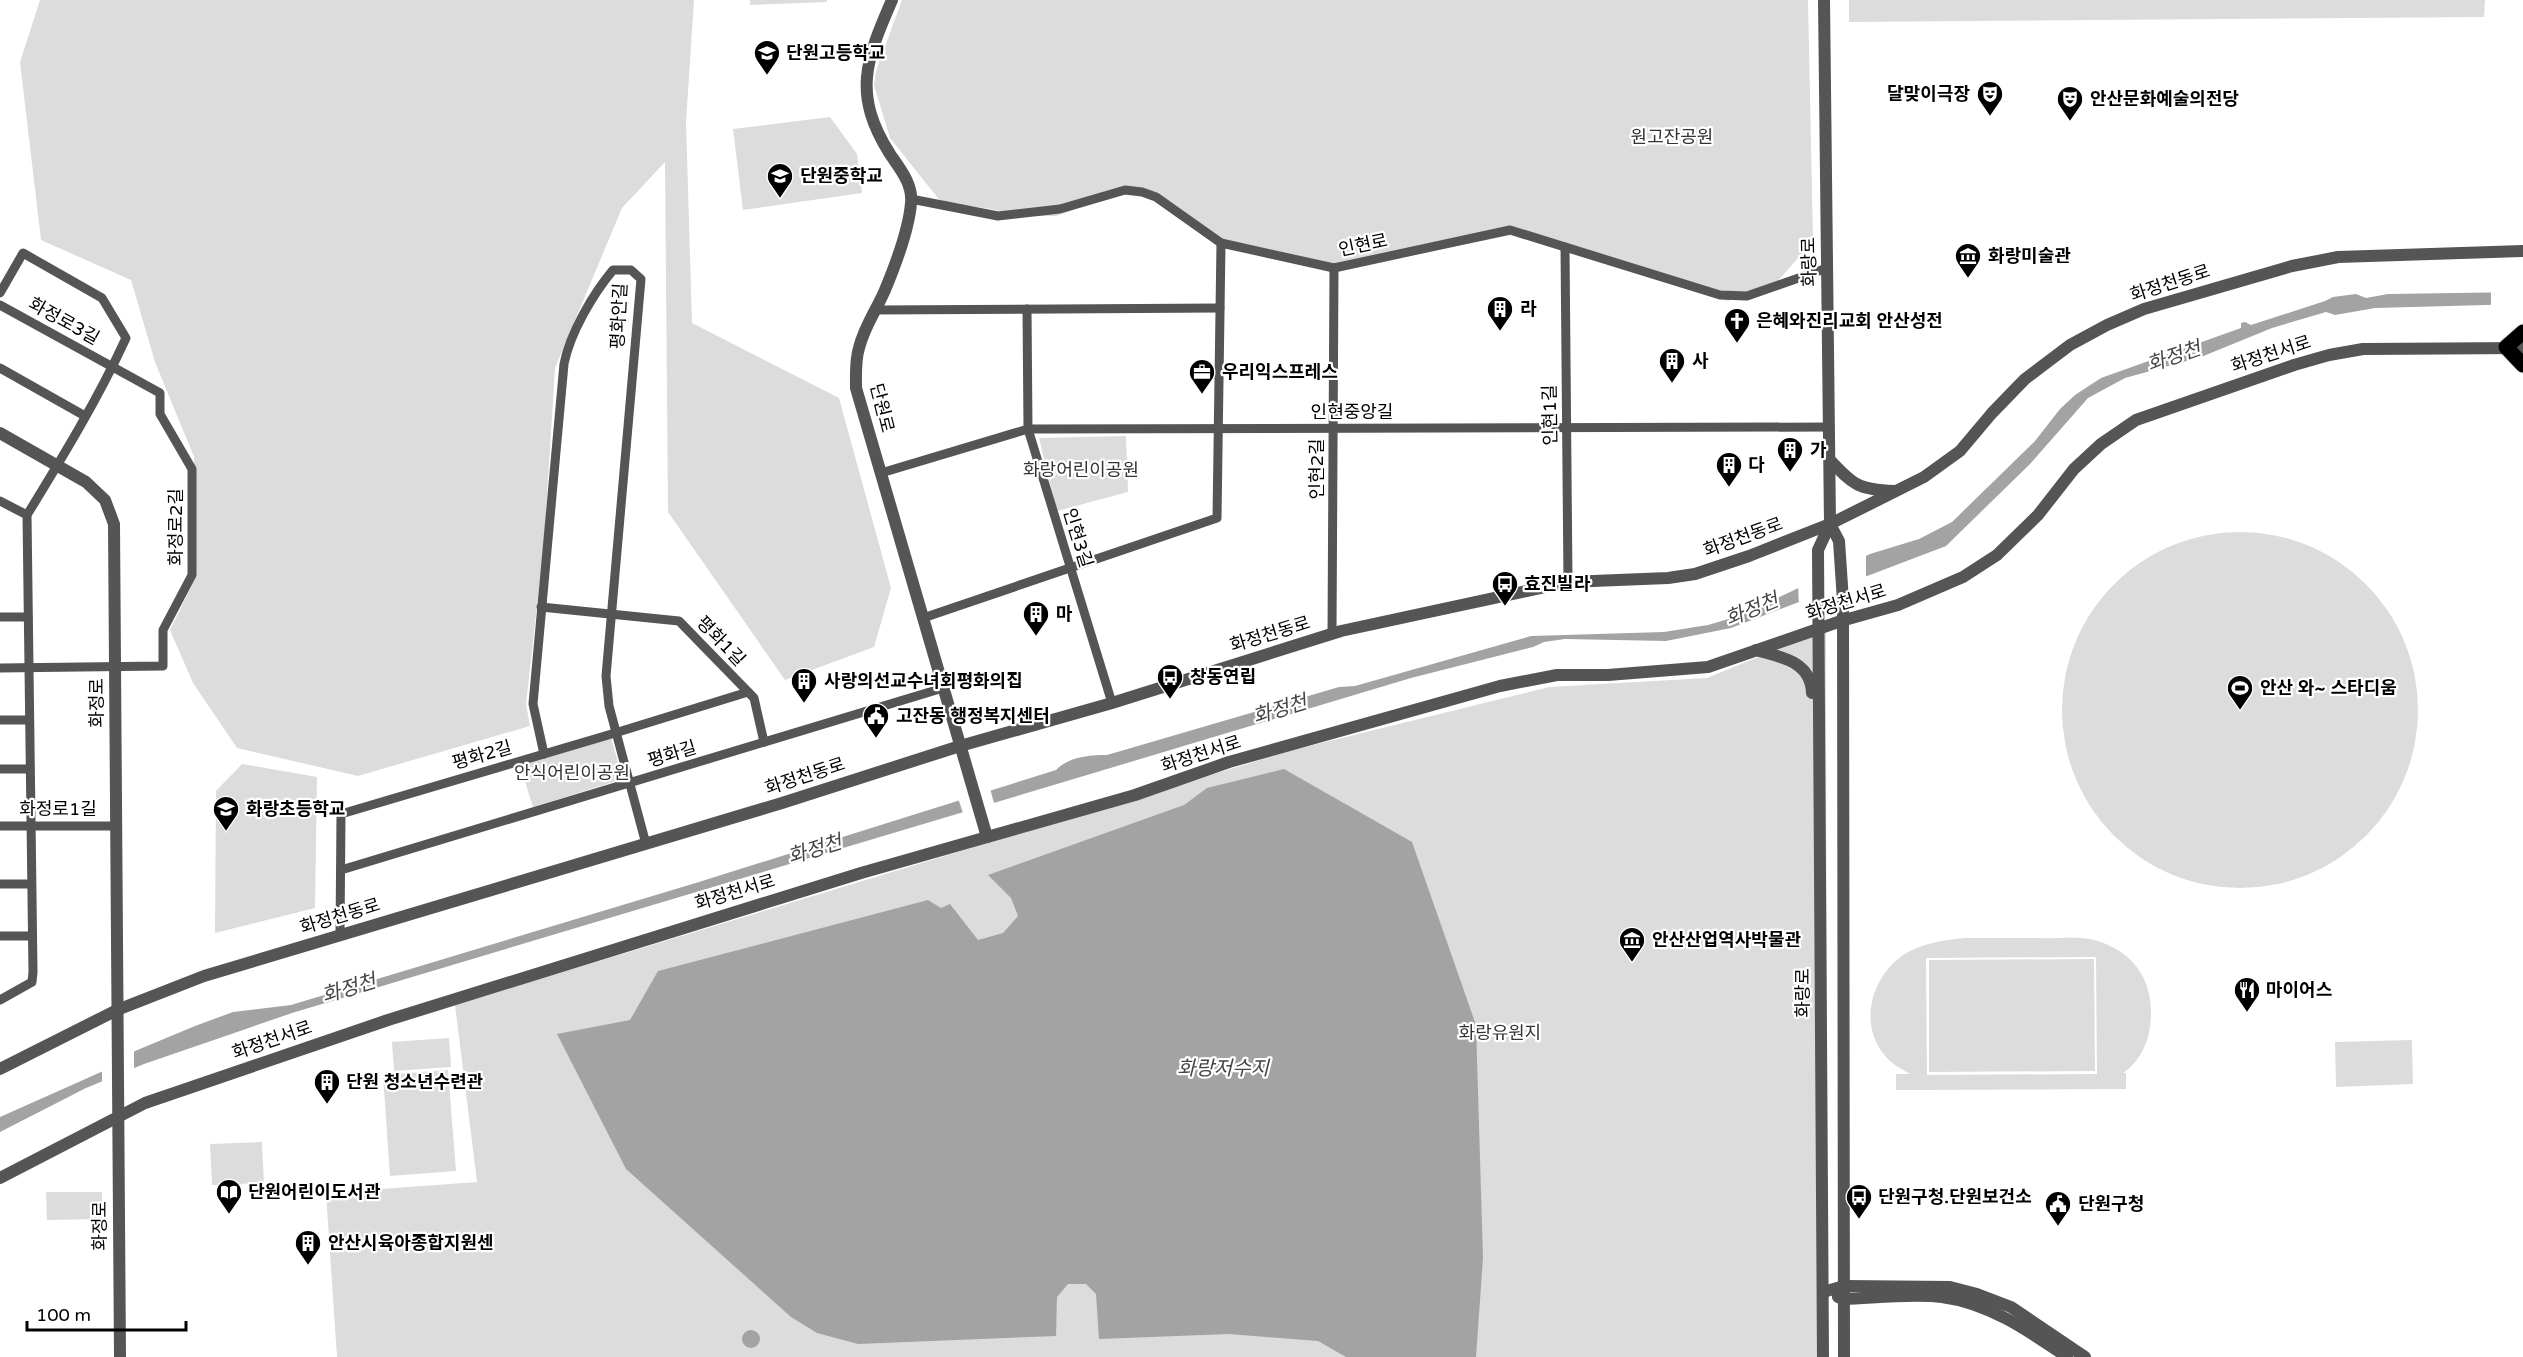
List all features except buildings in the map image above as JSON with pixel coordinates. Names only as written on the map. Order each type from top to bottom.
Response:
[{"type":"main road","points":[[2523,332],[2506,347],[2523,365]]},
{"type":"street","name":"단원로","points":[[892,0],[874,42],[866,72],[868,109],[879,136],[909,183],[910,216],[889,279],[859,348],[856,388],[985,832]]},
{"type":"street","name":"화랑로","points":[[1823,1357],[1818,550],[1830,524],[1824,0]]},
{"type":"street","name":"인현로","points":[[911,199],[998,216],[1060,209],[1125,190],[1156,197],[1221,243],[1334,268],[1510,230],[1720,295],[1747,296],[1827,268]]},
{"type":"street","points":[[923,618],[1217,518],[1221,243]]},
{"type":"street","name":"인현1길","points":[[1565,247],[1568,582]]},
{"type":"street","name":"화정천동로","points":[[1,1067],[117,1010],[204,976],[646,844],[1332,634],[1568,582],[1668,578],[1695,574],[1749,556],[1830,524],[1924,477],[1960,450],[2025,379],[2070,345],[2144,309],[2292,266],[2338,257],[2523,251]]},
{"type":"street","name":"화정로3길","points":[[0,293],[23,252],[102,298],[126,338],[113,367],[27,515]]},
{"type":"street","name":"인현2길","points":[[1332,634],[1334,268]]},
{"type":"street","name":"평화안길","points":[[544,754],[533,704],[567,347],[602,283],[613,270],[631,270],[641,279],[606,676],[615,733],[646,844]]},
{"type":"street","name":"화정로3길","points":[[0,305],[113,367]]},
{"type":"street","points":[[875,310],[1220,308]]},
{"type":"street","name":"인현3길","points":[[1027,309],[1028,429],[1112,702]]},
{"type":"street","name":"화정천서로","points":[[0,1178],[144,1103],[388,1020],[985,832],[1135,795],[1229,762],[1500,686],[1557,675],[1608,675],[1708,667],[1841,621],[1898,605],[1963,578],[1997,555],[2038,515],[2074,469],[2101,444],[2136,420],[2329,355],[2363,349],[2523,348]]},
{"type":"street","name":"화정로2길","points":[[113,367],[160,393],[160,414],[192,469],[192,574],[163,630],[164,666],[114,667]]},
{"type":"street","points":[[0,368],[85,416]]},
{"type":"street","name":"인현중앙길","points":[[881,473],[1028,429],[1829,427]]},
{"type":"street","name":"화정로","points":[[0,433],[86,482],[105,500],[114,524],[120,1357]]},
{"type":"street","points":[[1829,459],[1847,478],[1868,490],[1896,491]]},
{"type":"street","points":[[0,501],[27,515],[32,884],[32,982],[0,1000]]},
{"type":"street","name":"화랑로","points":[[1830,524],[1839,541],[1843,601],[1841,621],[1844,1357]]},
{"type":"street","name":"평화1길","points":[[542,607],[679,621],[754,698],[764,742]]},
{"type":"street","points":[[0,617],[28,617]]},
{"type":"street","points":[[1755,650],[1790,659],[1807,672],[1812,681],[1812,704],[1819,728]]},
{"type":"street","points":[[0,668],[114,667]]},
{"type":"street","name":"평화길","points":[[341,870],[629,785],[943,688]]},
{"type":"street","name":"평화2길","points":[[340,935],[341,814],[748,692]]},
{"type":"street","points":[[0,720],[29,720]]},
{"type":"street","points":[[0,769],[29,769]]},
{"type":"street","name":"화정로1길","points":[[0,826],[116,826]]},
{"type":"street","points":[[0,884],[32,884]]},
{"type":"street","points":[[0,936],[32,936]]},
{"type":"street","points":[[1844,1293],[1950,1287],[1977,1294],[2011,1307],[2085,1357]]},
{"type":"street","points":[[1823,1292],[1940,1296],[1965,1301],[1993,1311],[2067,1357]]},
{"type":"green space","points":[[40,0],[694,0],[686,122],[692,323],[839,398],[891,588],[874,647],[785,680],[668,512],[665,162],[622,208],[555,368],[544,544],[526,704],[530,726],[358,776],[237,748],[193,683],[170,630],[196,577],[194,457],[155,362],[131,280],[41,240],[20,62]]},
{"type":"green space","points":[[750,0],[827,0],[827,2],[750,5]]},
{"type":"green space","name":"원고잔공원","points":[[902,0],[1808,0],[1813,241],[1776,283],[1728,301],[1512,235],[1346,268],[1222,246],[1159,200],[1125,192],[1056,216],[1019,216],[991,209],[941,202],[890,138],[874,85],[876,71]]},
{"type":"green space","points":[[1849,0],[2485,0],[2484,17],[1849,22]]},
{"type":"green space","points":[[830,117],[857,154],[862,193],[743,210],[733,129]]},
{"type":"green space","name":"화랑어린이공원","points":[[1126,436],[1128,492],[1057,511],[1039,438]]},
{"type":"green space","name":"안산 와~ 스타디움","points":[[2240,532],[2275,535],[2308,545],[2339,562],[2366,584],[2388,611],[2405,642],[2415,675],[2418,710],[2415,745],[2405,778],[2388,809],[2366,836],[2339,858],[2308,875],[2275,885],[2240,888],[2205,885],[2172,875],[2141,858],[2114,836],[2092,809],[2075,778],[2065,745],[2062,710],[2065,675],[2075,642],[2092,611],[2114,584],[2141,562],[2172,545],[2205,535]]},
{"type":"green space","name":"화랑유원지","points":[[1826,629],[1827,1357],[337,1357],[326,1193],[477,1182],[455,1005],[1293,750],[1549,687],[1707,678]]},
{"type":"green space","name":"안식어린이공원","points":[[611,738],[623,779],[533,807],[520,766]]},
{"type":"green space","points":[[242,764],[317,777],[315,908],[215,933],[216,791]]},
{"type":"green space","points":[[1965,938],[2084,938],[2116,949],[2135,964],[2147,986],[2151,1013],[2149,1031],[2141,1054],[2123,1073],[2126,1073],[2126,1089],[1896,1090],[1896,1074],[1910,1074],[1891,1062],[1880,1049],[1873,1033],[1872,1001],[1878,986],[1886,971],[1912,950],[1932,943]],"holes":[[[2096,957],[2097,1074],[1927,1075],[1926,958]]]},
{"type":"green space","points":[[2094,959],[2095,1071],[1929,1072],[1929,960]]},
{"type":"green space","points":[[449,1038],[451,1067],[394,1071],[392,1042]]},
{"type":"green space","points":[[2412,1040],[2413,1084],[2336,1087],[2335,1042]]},
{"type":"green space","points":[[448,1070],[456,1171],[390,1176],[383,1075]]},
{"type":"green space","points":[[262,1142],[264,1183],[212,1185],[210,1144]]},
{"type":"green space","points":[[46,1192],[102,1192],[102,1219],[47,1220]]},
{"type":"water","name":"화정천","points":[[2523,292],[2523,304],[2375,308],[2335,315],[2326,312],[2272,328],[2201,357],[2125,378],[2088,398],[2030,464],[1946,546],[1731,628],[1666,641],[1565,639],[1544,642],[1533,647],[1411,678],[292,1013],[144,1064],[86,1088],[0,1132],[0,1117],[101,1072],[135,1051],[233,1012],[291,1005],[699,882],[1056,770],[1066,762],[1086,756],[1107,755],[1339,687],[1355,686],[1531,636],[1664,632],[1708,625],[1742,615],[1870,554],[1919,539],[1952,522],[2035,441],[2060,409],[2075,395],[2101,378],[2241,328],[2241,323],[2251,325],[2333,297],[2356,294],[2366,298],[2388,294]]},
{"type":"water","name":"화랑저수지","points":[[1284,769],[1412,842],[1476,1025],[1483,1258],[1476,1357],[1346,1357],[1318,1341],[1229,1334],[1099,1339],[1096,1294],[1086,1284],[1068,1284],[1057,1297],[1056,1336],[858,1344],[817,1333],[791,1317],[626,1169],[557,1034],[630,1020],[658,971],[928,900],[941,908],[950,904],[978,940],[1003,933],[1018,916],[1011,898],[988,875],[1184,805],[1207,788]]},
{"type":"water","points":[[747,1330],[755,1330],[760,1335],[758,1346],[747,1348],[742,1343],[742,1335]]},
{"type":"pier","points":[[2523,289],[2523,307],[2491,307],[2491,290]]},
{"type":"pier","points":[[1866,553],[1866,580],[1799,605],[1798,585]]},
{"type":"pier","points":[[990,788],[995,807],[964,816],[958,798]]},
{"type":"pier","points":[[134,1049],[134,1071],[102,1084],[102,1068]]},
{"type":"place","name":"단원고등학교","points":[[767,76]]},
{"type":"place","name":"달맞이극장","points":[[1990,117]]},
{"type":"place","name":"안산문화예술의전당","points":[[2070,122]]},
{"type":"place","name":"단원중학교","points":[[780,199]]},
{"type":"place","name":"화랑미술관","points":[[1968,279]]},
{"type":"place","name":"라","points":[[1500,332]]},
{"type":"place","name":"은혜와진리교회 안산성전","points":[[1737,344]]},
{"type":"place","name":"사","points":[[1672,384]]},
{"type":"place","name":"우리익스프레스","points":[[1202,395]]},
{"type":"place","name":"가","points":[[1790,473]]},
{"type":"place","name":"다","points":[[1729,488]]},
{"type":"place","name":"효진빌라","points":[[1505,607]]},
{"type":"place","name":"마","points":[[1036,637]]},
{"type":"place","name":"창동연립","points":[[1170,700]]},
{"type":"place","name":"사랑의선교수녀회평화의집","points":[[804,704]]},
{"type":"place","name":"안산 와~ 스타디움","points":[[2240,711]]},
{"type":"place","name":"고잔동 행정복지센터","points":[[876,739]]},
{"type":"place","name":"화랑초등학교","points":[[226,832]]},
{"type":"place","name":"안산산업역사박물관","points":[[1632,963]]},
{"type":"place","name":"마이어스","points":[[2247,1013]]},
{"type":"place","name":"단원 청소년수련관","points":[[327,1105]]},
{"type":"place","name":"단원어린이도서관","points":[[229,1215]]},
{"type":"place","name":"단원구청.단원보건소","points":[[1859,1220]]},
{"type":"place","name":"단원구청","points":[[2058,1227]]},
{"type":"place","name":"안산시육아종합지원센","points":[[308,1266]]}]
